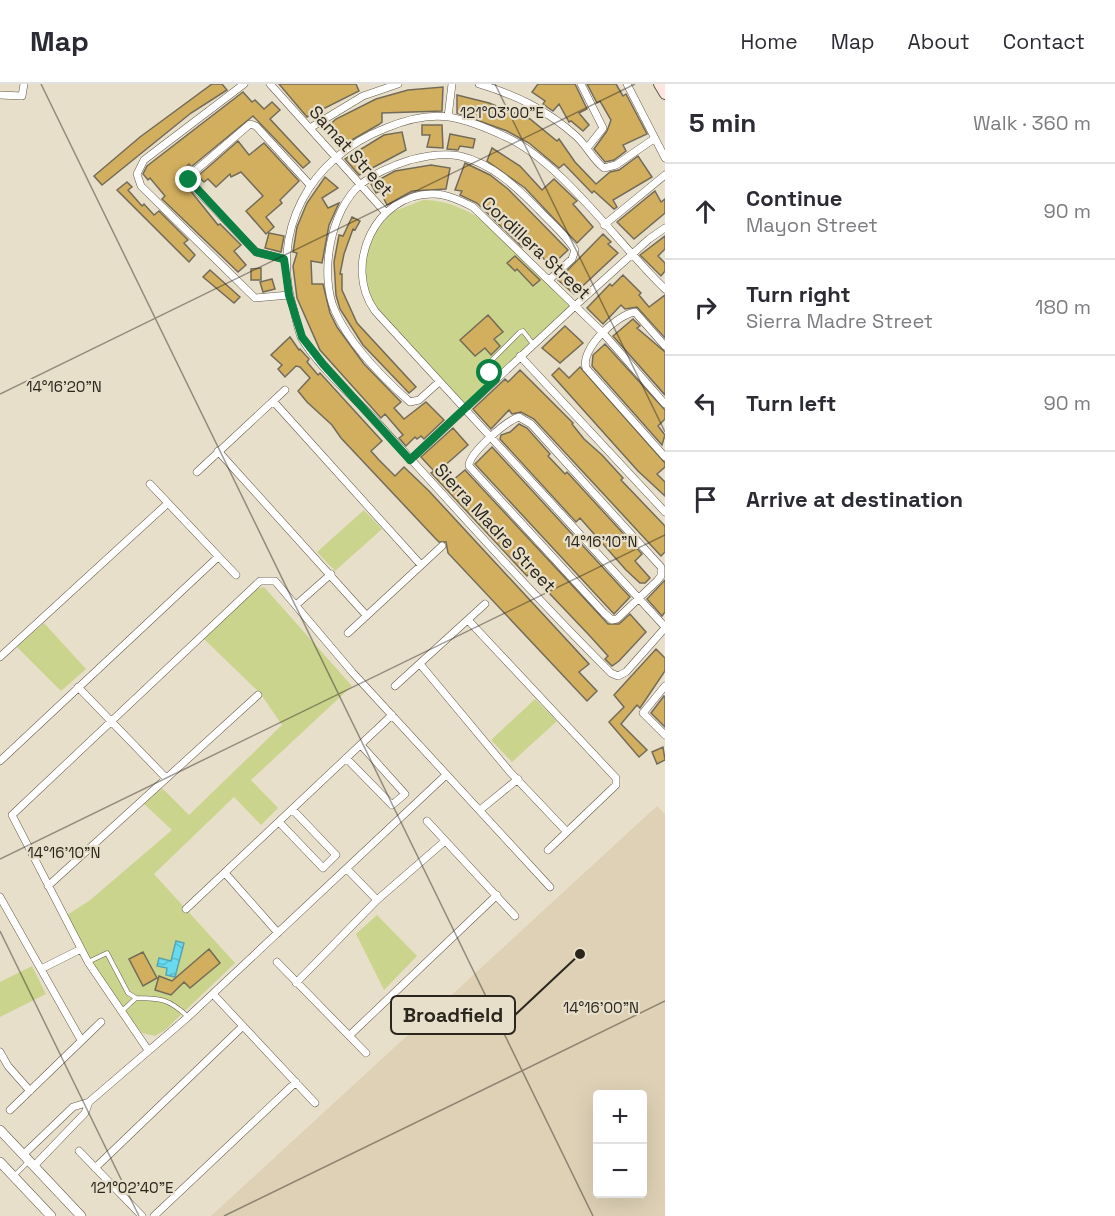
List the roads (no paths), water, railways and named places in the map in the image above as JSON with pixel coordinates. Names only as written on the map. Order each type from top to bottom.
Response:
[{"type":"main road","points":[[659,84],[665,94]]},
{"type":"street","points":[[0,95],[21,96],[24,84]]},
{"type":"street","points":[[244,84],[144,160],[137,174],[141,186],[255,298],[289,295]]},
{"type":"street","name":"Samat Street","points":[[270,84],[386,212]]},
{"type":"street","points":[[310,128],[363,96],[398,84]]},
{"type":"street","points":[[448,117],[452,84]]},
{"type":"street","points":[[479,84],[512,94],[541,109],[588,147],[601,166],[608,168],[655,138]]},
{"type":"street","points":[[580,84],[603,128],[588,147]]},
{"type":"street","points":[[627,84],[665,158]]},
{"type":"street","name":"Sierra Madre Street","points":[[664,285],[632,255],[560,176],[532,153],[507,137],[448,117],[424,117],[401,122],[376,132],[335,158],[324,168],[297,208],[284,259],[289,295],[302,337],[323,364],[410,460],[611,673],[618,676],[626,672],[665,627]]},
{"type":"street","points":[[284,259],[256,252],[193,186],[188,177],[250,124],[256,126],[311,186]]},
{"type":"street","points":[[439,382],[418,400],[410,402],[350,338],[334,310],[327,279],[328,249],[342,210],[360,184],[397,164],[423,156],[458,156],[487,165],[523,195],[575,250],[572,259],[550,279]]},
{"type":"street","points":[[604,225],[665,175]]},
{"type":"street","name":"Cordillera Street","points":[[386,212],[420,195],[433,194],[459,200],[486,218],[603,333],[665,404]]},
{"type":"street","points":[[386,212],[363,248],[362,279],[375,310],[464,410],[665,627]]},
{"type":"street","points":[[410,460],[533,344],[665,228]]},
{"type":"street","points":[[665,346],[634,312],[621,318],[603,333],[587,350],[584,360],[586,368],[665,457]]},
{"type":"street","points":[[520,356],[665,512]]},
{"type":"street","points":[[197,472],[285,390]]},
{"type":"street","points":[[273,401],[421,565]]},
{"type":"street","points":[[514,418],[525,419],[650,554],[662,571],[657,581],[639,599],[621,616],[612,620],[608,617],[469,466],[471,457],[514,418]]},
{"type":"street","points":[[218,451],[366,615]]},
{"type":"street","points":[[150,484],[236,575]]},
{"type":"street","points":[[0,657],[168,504]]},
{"type":"street","points":[[348,633],[442,546]]},
{"type":"street","points":[[0,761],[218,557]]},
{"type":"street","points":[[296,604],[331,574]]},
{"type":"street","points":[[148,1050],[121,1013],[81,950],[12,815],[260,580],[275,581],[446,776],[550,887]]},
{"type":"street","points":[[395,686],[485,604]]},
{"type":"street","points":[[468,620],[616,778],[616,785],[548,850]]},
{"type":"street","points":[[420,664],[518,779],[567,832]]},
{"type":"street","points":[[665,686],[643,713],[665,735]]},
{"type":"street","points":[[78,687],[166,778]]},
{"type":"street","points":[[48,886],[258,695]]},
{"type":"street","points":[[186,909],[392,715]]},
{"type":"street","points":[[346,758],[392,805],[405,795],[361,745]]},
{"type":"street","points":[[29,1160],[49,1131],[73,1107],[89,1102],[188,1017],[446,776]]},
{"type":"street","points":[[480,810],[518,779]]},
{"type":"street","points":[[279,822],[323,868],[336,855],[292,809]]},
{"type":"street","points":[[427,821],[515,916]]},
{"type":"street","points":[[296,983],[377,900],[445,842]]},
{"type":"street","points":[[347,869],[377,900]]},
{"type":"street","points":[[225,873],[278,933]]},
{"type":"street","points":[[350,1035],[497,895]]},
{"type":"street","points":[[0,897],[81,1040]]},
{"type":"street","points":[[41,969],[81,950]]},
{"type":"street","points":[[277,962],[366,1053]]},
{"type":"street","points":[[213,994],[315,1103]]},
{"type":"street","points":[[10,1110],[101,1022]]},
{"type":"street","points":[[95,1168],[242,1027]]},
{"type":"street","points":[[0,1052],[8,1066],[30,1091]]},
{"type":"street","points":[[154,1216],[296,1082]]},
{"type":"street","points":[[29,1160],[59,1141],[85,1113],[89,1102]]},
{"type":"street","points":[[0,1130],[81,1216]]},
{"type":"street","points":[[49,1131],[59,1141]]},
{"type":"street","points":[[79,1151],[142,1216]]},
{"type":"street","points":[[0,1162],[51,1216]]},
{"type":"lane","points":[[496,379],[488,368],[489,363],[520,332],[523,331],[533,344]]},
{"type":"lane","points":[[88,962],[107,953],[128,993],[136,998],[162,998],[188,1017]]},
{"type":"lane","points":[[121,1013],[136,998]]},
{"type":"lane","points":[[14,1177],[29,1160]]},
{"type":"water","points":[[176,941],[184,943],[175,977],[166,975],[167,968],[157,966],[159,958],[171,961]]},
{"type":"place","name":"Broadfield","points":[[580,954]]}]
